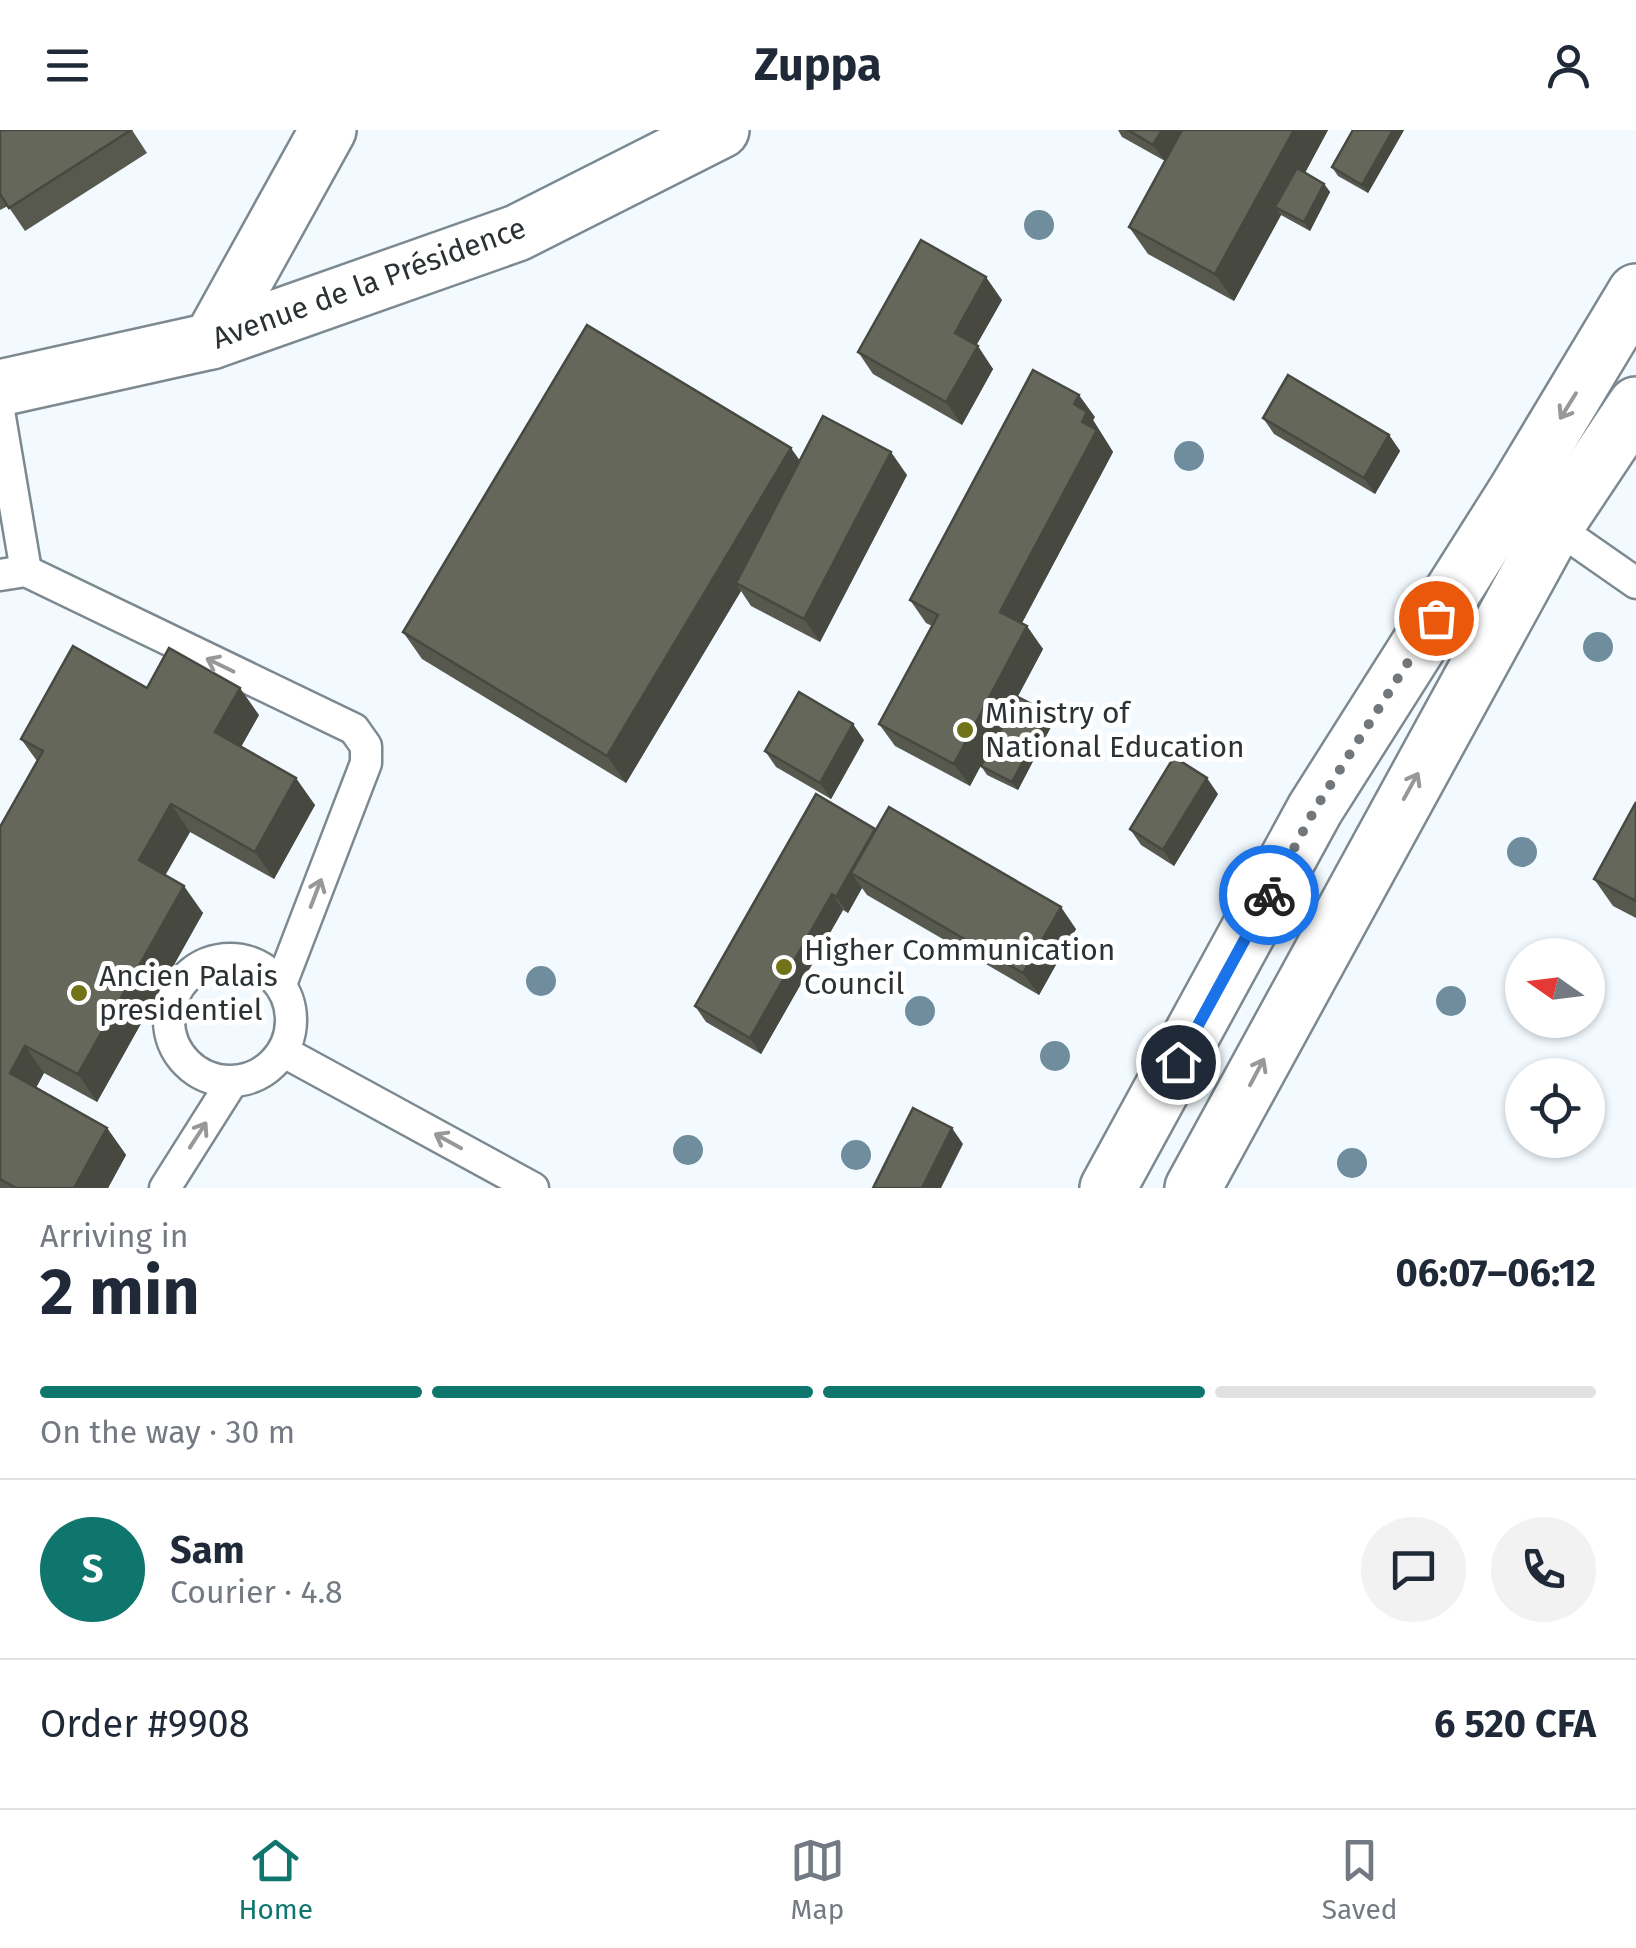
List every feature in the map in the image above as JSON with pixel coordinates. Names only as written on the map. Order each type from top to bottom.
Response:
[{"type":"main road","points":[[211,341],[328,130]]},
{"type":"main road","name":"Avenue de la Présidence","points":[[0,388],[211,341],[517,232],[722,130]]},
{"type":"main road","points":[[1108,1188],[1315,809],[1516,490],[1628,326]]},
{"type":"main road","points":[[1193,1188],[1554,528],[1636,406]]},
{"type":"main road","points":[[1315,809],[1379,844]]},
{"type":"main road","points":[[1161,1094],[1225,1131]]},
{"type":"lane","points":[[0,417],[13,573],[354,730],[366,746],[366,763],[282,984]]},
{"type":"lane","points":[[1516,490],[1554,528],[1636,584]]},
{"type":"lane","points":[[216,959],[241,959],[264,968],[282,984],[291,1006],[292,1030],[284,1052],[266,1071],[232,1082],[197,1074],[180,1057],[170,1034],[169,1010],[178,988],[194,970],[216,959]]},
{"type":"lane","points":[[284,1052],[533,1188]]},
{"type":"lane","points":[[164,1188],[232,1082]]},
{"type":"building","points":[[0,130],[131,130],[9,208],[0,194]]},
{"type":"building","points":[[1128,130],[1162,130],[1153,145]]},
{"type":"building","points":[[1182,130],[1294,130],[1215,274],[1129,227]]},
{"type":"building","points":[[1353,130],[1393,130],[1362,185],[1332,167]]},
{"type":"building","points":[[1297,168],[1324,184],[1304,222],[1275,207]]},
{"type":"building","points":[[921,240],[986,277],[955,333],[978,346],[946,402],[858,352]]},
{"type":"building","points":[[587,325],[791,448],[607,756],[403,632]]},
{"type":"building","points":[[1033,370],[1079,395],[1074,404],[1087,412],[1082,422],[1097,430],[1000,612],[1027,626],[954,764],[879,724],[938,615],[910,600]]},
{"type":"building","points":[[1288,375],[1389,435],[1364,478],[1263,418]]},
{"type":"building","points":[[823,416],[891,452],[804,619],[736,583]]},
{"type":"building","name":"Ancien Palais presidentiel","points":[[73,646],[147,688],[169,648],[240,688],[215,732],[296,778],[255,852],[171,804],[139,860],[184,886],[78,1074],[25,1046],[10,1073],[107,1128],[74,1188],[16,1188],[0,1179],[0,827],[43,751],[21,739]]},
{"type":"building","points":[[799,692],[853,724],[820,783],[765,751]]},
{"type":"building","points":[[1018,697],[1049,713],[1012,782],[981,766]]},
{"type":"building","points":[[1174,757],[1207,778],[1163,850],[1130,829]]},
{"type":"building","points":[[816,794],[875,829],[836,897],[832,894],[750,1038],[695,1006]]},
{"type":"building","points":[[1636,802],[1636,901],[1594,879]]},
{"type":"building","points":[[889,807],[1061,907],[1023,973],[851,873]]},
{"type":"building","points":[[913,1108],[952,1128],[922,1188],[873,1188]]},
{"type":"way so far","points":[[1269,895],[1315,809],[1436,618]]},
{"type":"place","name":"Ministry of National Education","points":[[965,730]]},
{"type":"place","name":"Higher Communication Council","points":[[784,967]]},
{"type":"place","name":"Ancien Palais presidentiel","points":[[79,993]]},
{"type":"route","points":[[1178,1062],[1269,895]]}]
